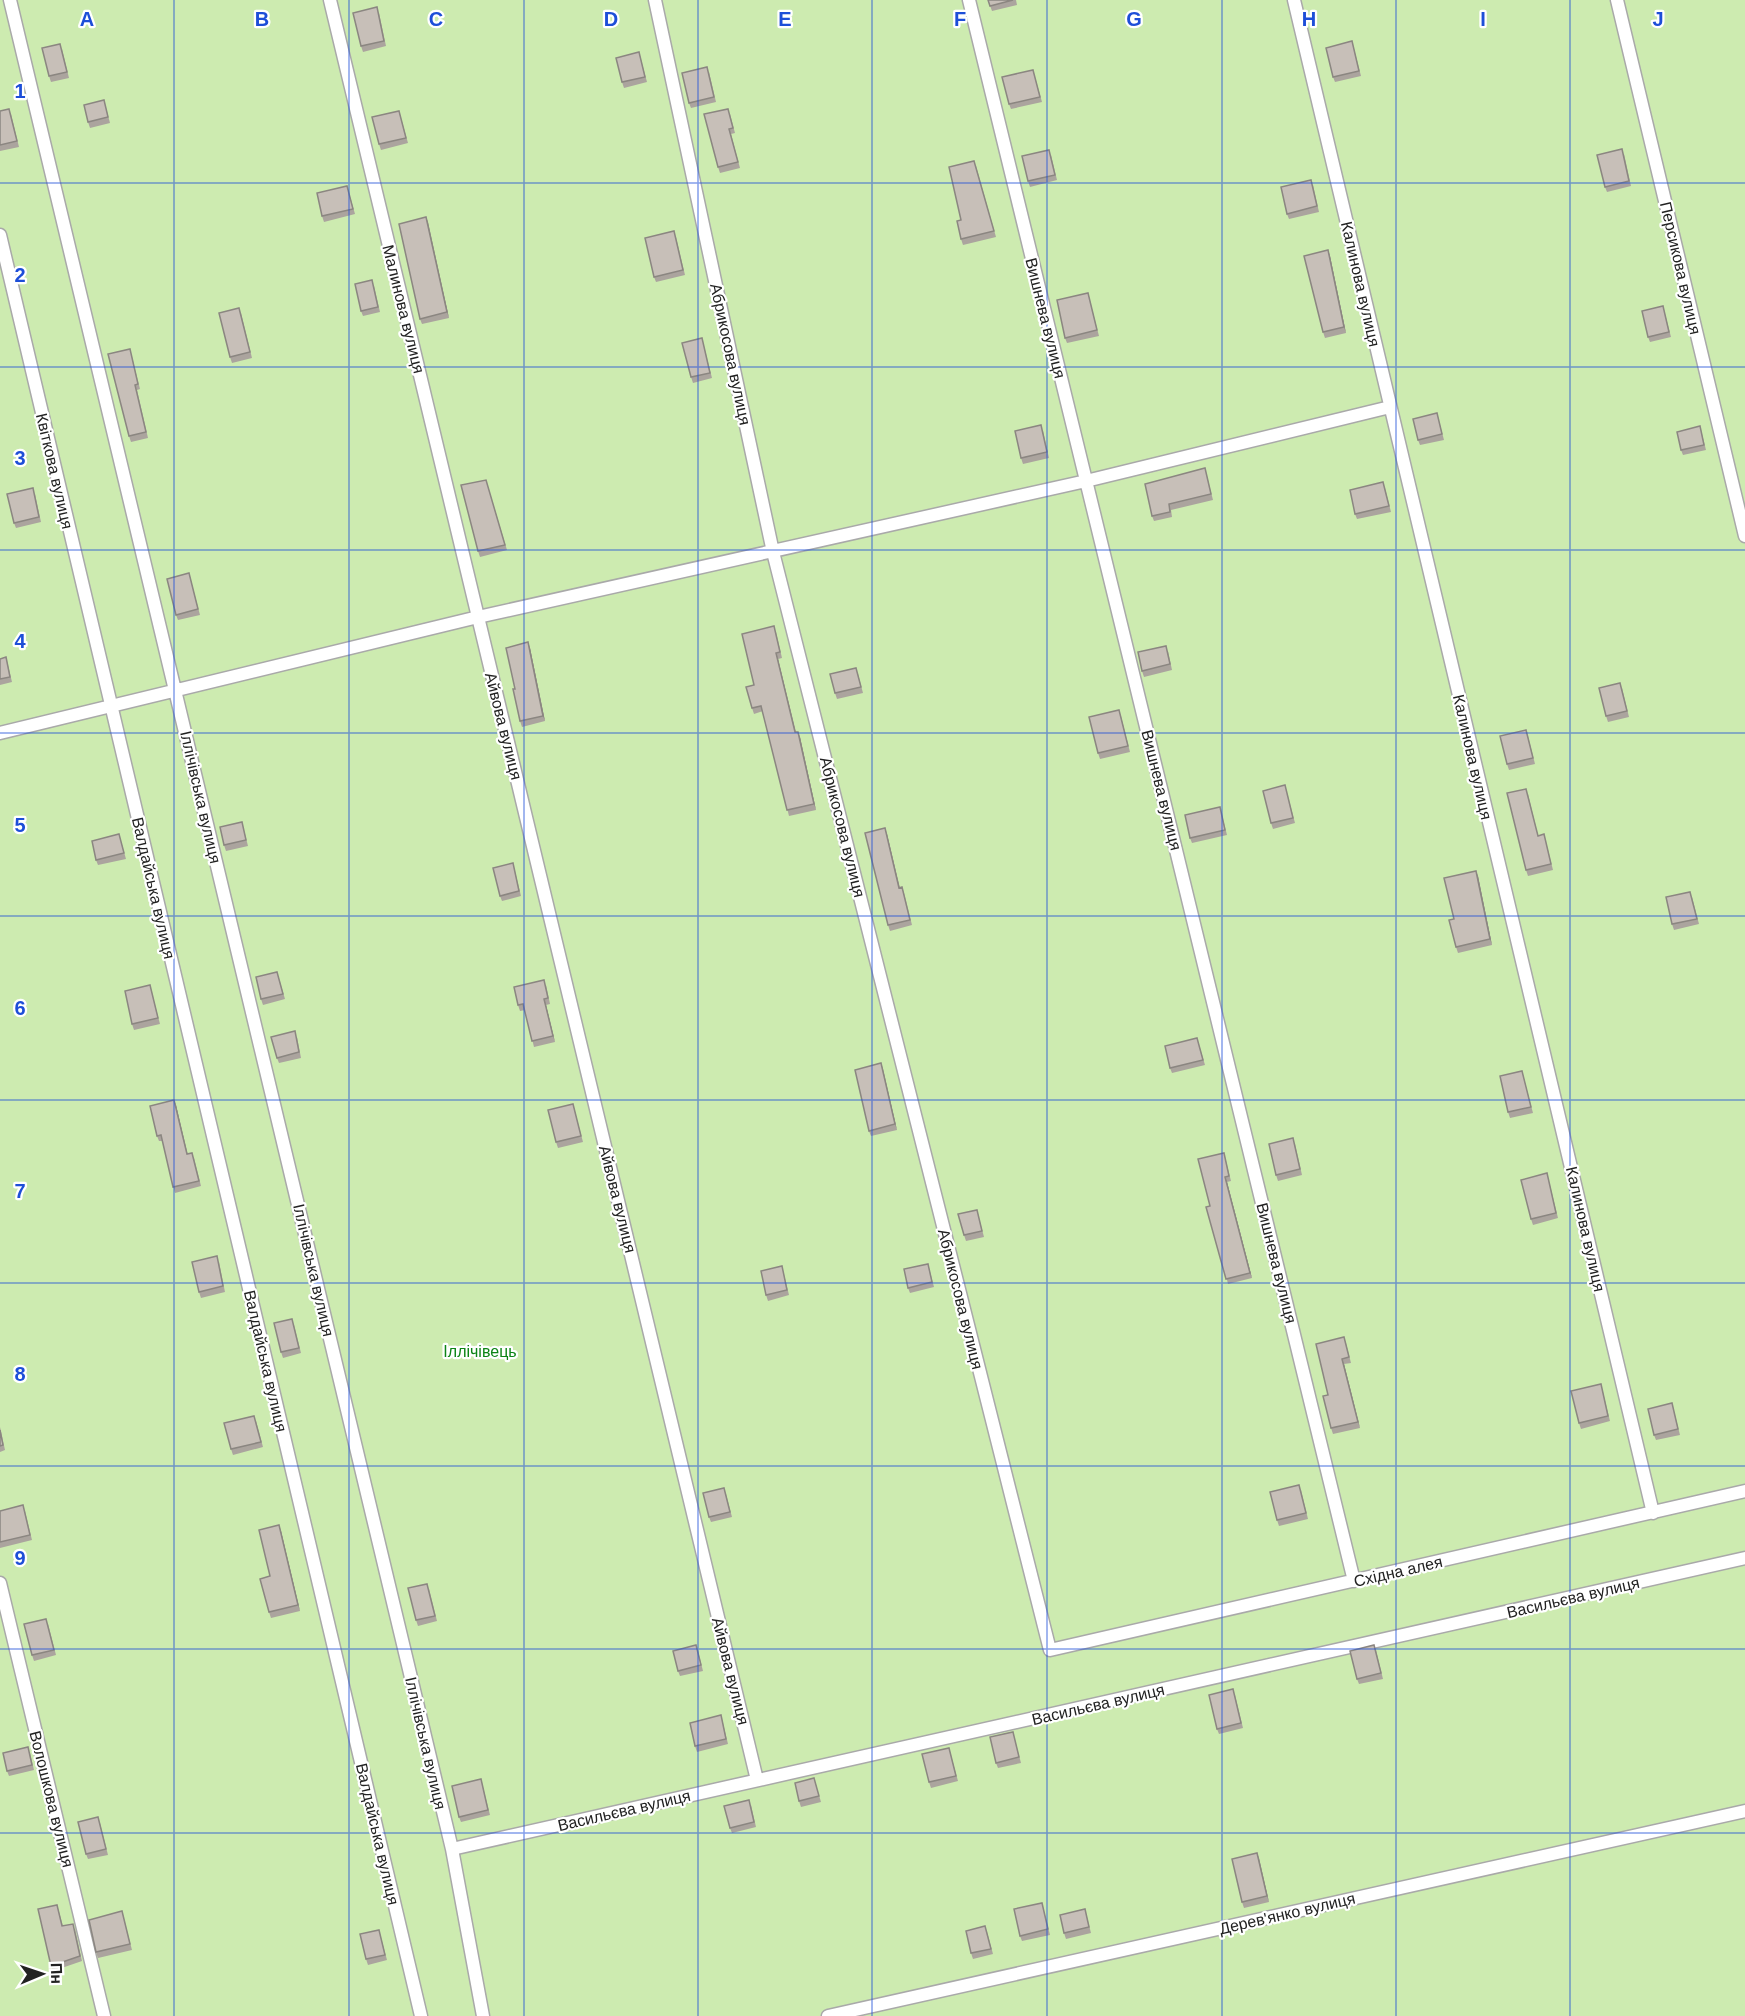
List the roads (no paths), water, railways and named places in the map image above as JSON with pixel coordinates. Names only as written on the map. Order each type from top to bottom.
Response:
[{"type":"lane","name":"Іллічівська вулиця","points":[[10,0],[452,1849],[483,2016]]},
{"type":"lane","name":"Малинова вулиця","points":[[330,0],[478,617]]},
{"type":"lane","name":"Абрикосова вулиця","points":[[655,0],[774,552],[1050,1650]]},
{"type":"lane","name":"Вишнева вулиця","points":[[969,0],[1354,1581]]},
{"type":"lane","name":"Калинова вулиця","points":[[1293,0],[1653,1513]]},
{"type":"lane","name":"Персикова вулиця","points":[[1617,0],[1745,536]]},
{"type":"lane","name":"Квіткова вулиця","points":[[0,235],[111,706]]},
{"type":"lane","points":[[0,734],[478,617],[1086,481],[1390,407]]},
{"type":"lane","name":"Айвова вулиця","points":[[478,617],[757,1780]]},
{"type":"lane","name":"Валдайська вулиця","points":[[111,706],[421,2016]]},
{"type":"lane","name":"Східна алея","points":[[1050,1650],[1745,1491]]},
{"type":"lane","name":"Васильєва вулиця","points":[[452,1849],[1745,1558]]},
{"type":"lane","name":"Волошкова вулиця","points":[[0,1582],[104,2016]]},
{"type":"lane","name":"Дерев'янко вулиця","points":[[828,2016],[1745,1811]]},
{"type":"park label","name":"Іллічівець","points":[[480,1351]]}]
